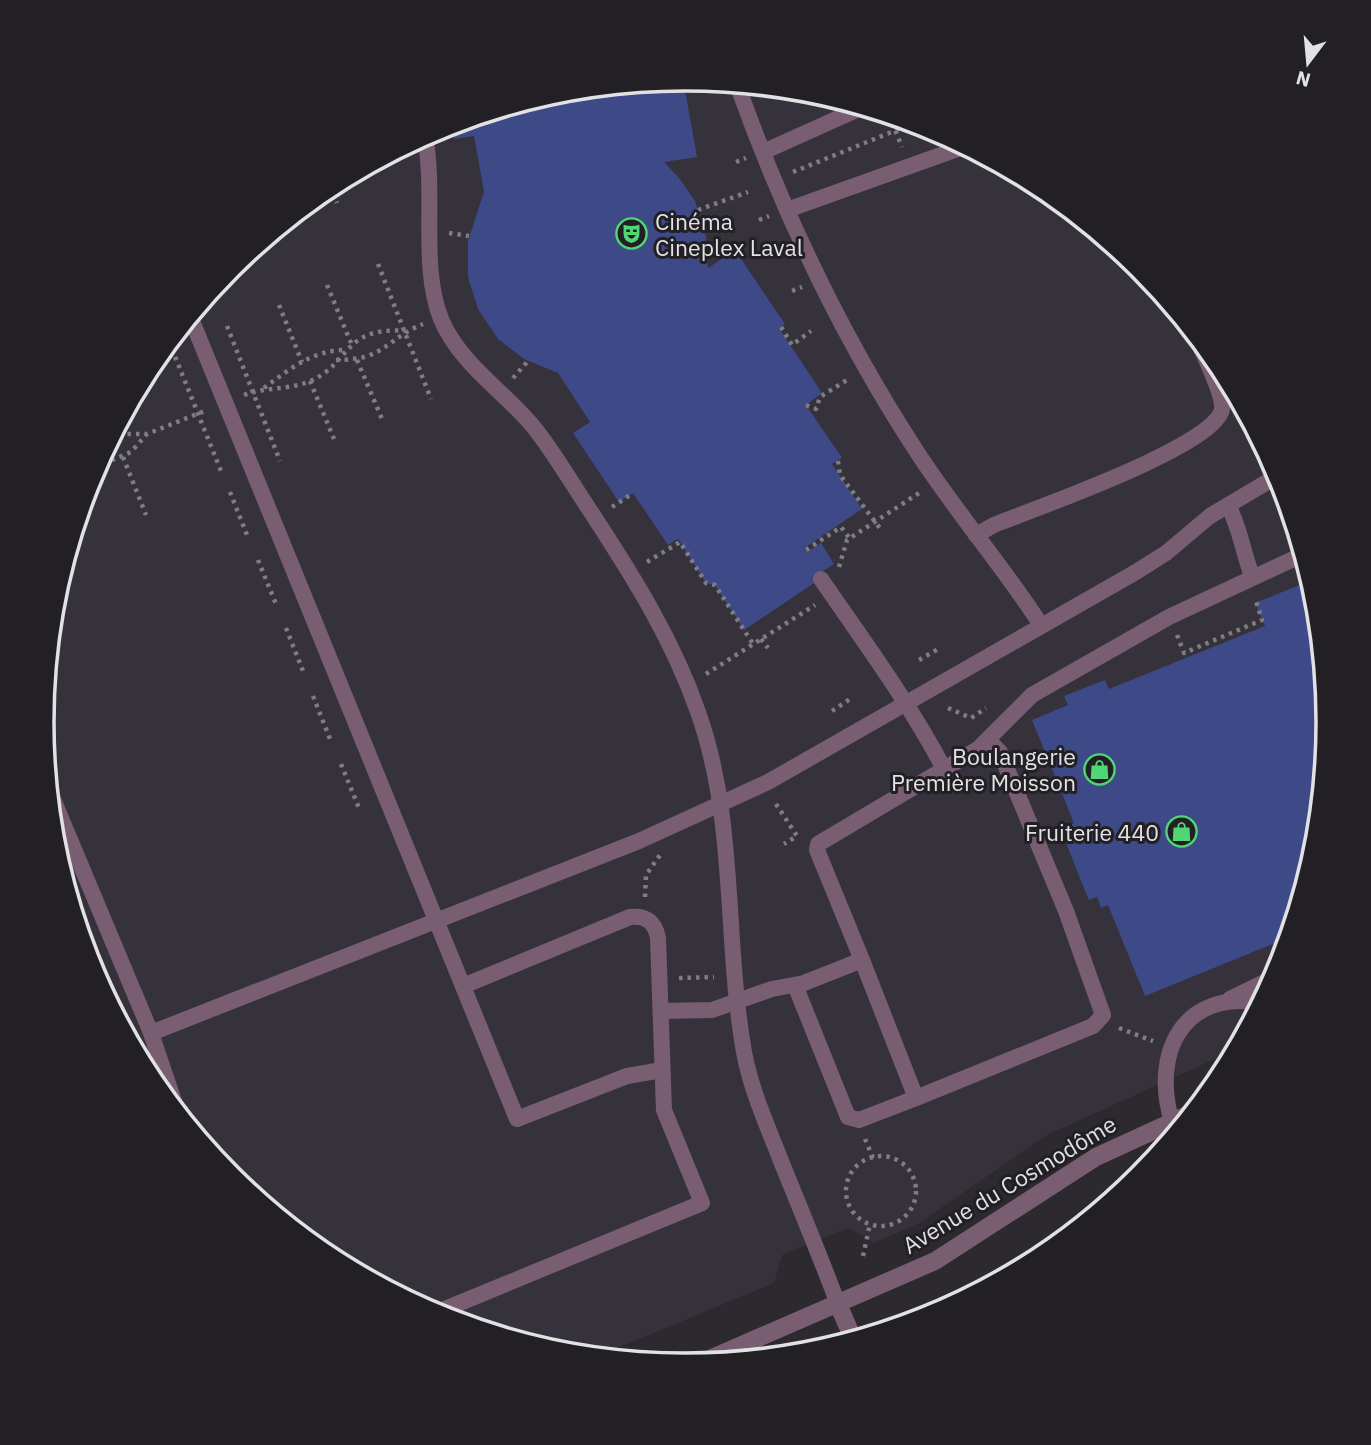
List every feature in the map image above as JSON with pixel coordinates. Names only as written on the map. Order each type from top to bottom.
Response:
[{"type":"street","name":"Avenue du Cosmodôme","points":[[726,1352],[935,1262],[1096,1157],[1175,1121]]},
{"type":"street","points":[[838,1304],[850,1332]]},
{"type":"lane","points":[[741,94],[787,210],[831,305],[866,371],[933,477],[1041,625]]},
{"type":"lane","points":[[763,152],[849,113]]},
{"type":"lane","points":[[427,147],[432,179],[432,283],[441,319],[457,345],[536,429],[650,605],[671,644],[698,709],[714,761],[721,804],[738,1001],[751,1083],[838,1304]]},
{"type":"lane","points":[[787,210],[953,151]]},
{"type":"lane","points":[[194,327],[517,1119],[627,1076],[662,1070]]},
{"type":"lane","points":[[976,535],[994,524],[1171,453],[1215,423],[1220,415],[1222,402],[1210,371]]},
{"type":"lane","points":[[150,1033],[639,841],[768,782],[1156,560],[1192,529],[1269,481]]},
{"type":"lane","points":[[1228,505],[1239,527],[1242,549],[1252,576]]},
{"type":"lane","points":[[916,1098],[817,847],[823,840],[989,741],[1017,707],[1032,695],[1169,617],[1252,576],[1295,559]]},
{"type":"lane","points":[[821,579],[887,678],[908,702],[944,769]]},
{"type":"lane","points":[[795,985],[848,1117],[859,1120],[1093,1026],[1103,1015],[1066,911],[1005,764],[1000,752],[989,741]]},
{"type":"lane","points":[[62,822],[150,1033],[167,1081]]},
{"type":"lane","points":[[448,1308],[702,1203],[666,1119],[656,930],[648,920],[638,916],[463,986]]},
{"type":"lane","points":[[661,1011],[712,1010],[772,989],[795,985],[862,960]]},
{"type":"lane","points":[[1172,1122],[1163,1074],[1173,1041],[1190,1019],[1260,983]]},
{"type":"lane","points":[[1226,1000],[1252,1002]]},
{"type":"path","points":[[893,127],[904,151]]},
{"type":"path","points":[[793,172],[900,129]]},
{"type":"path","points":[[698,210],[748,192]]},
{"type":"path","points":[[335,198],[337,202]]},
{"type":"path","points":[[449,233],[469,236]]},
{"type":"path","points":[[378,264],[431,399]]},
{"type":"path","points":[[327,285],[351,343]]},
{"type":"path","points":[[279,305],[302,362]]},
{"type":"path","points":[[240,397],[262,389],[292,387],[310,381],[336,360],[351,343],[367,334],[405,331],[426,322]]},
{"type":"path","points":[[227,326],[280,461]]},
{"type":"path","points":[[781,327],[792,345],[811,331]]},
{"type":"path","points":[[336,360],[357,360],[384,351],[405,331]]},
{"type":"path","points":[[262,389],[302,362],[330,351],[344,350]]},
{"type":"path","points":[[174,354],[221,471]]},
{"type":"path","points":[[357,360],[382,419]]},
{"type":"path","points":[[513,378],[528,361]]},
{"type":"path","points":[[806,405],[816,409],[820,397],[851,378]]},
{"type":"path","points":[[310,381],[334,439]]},
{"type":"path","points":[[123,435],[147,434],[211,408]]},
{"type":"path","points":[[111,462],[123,457],[147,434]]},
{"type":"path","points":[[123,457],[146,515]]},
{"type":"path","points":[[838,461],[840,475],[882,531]]},
{"type":"path","points":[[838,569],[850,539],[922,491]]},
{"type":"path","points":[[230,492],[247,535]]},
{"type":"path","points":[[612,508],[633,493]]},
{"type":"path","points":[[806,550],[841,527],[850,539]]},
{"type":"path","points":[[647,562],[680,542],[706,583],[715,584],[753,644]]},
{"type":"path","points":[[258,560],[276,604]]},
{"type":"path","points":[[706,674],[816,604]]},
{"type":"path","points":[[286,628],[303,671]]},
{"type":"path","points":[[761,639],[768,648]]},
{"type":"path","points":[[919,660],[940,648]]},
{"type":"path","points":[[313,696],[330,739]]},
{"type":"path","points":[[832,711],[850,699]]},
{"type":"path","points":[[341,764],[359,808]]},
{"type":"path","points":[[776,804],[797,836],[784,844]]},
{"type":"path","points":[[651,900],[644,897],[644,881],[664,849]]},
{"type":"path","points":[[696,977],[713,976]]},
{"type":"path","points":[[1114,1026],[1149,1040]]},
{"type":"path","points":[[862,1132],[873,1157]]},
{"type":"path","points":[[873,1157],[889,1157],[904,1165],[914,1178],[916,1194],[910,1210],[898,1221],[888,1225],[870,1224],[851,1208],[846,1188],[855,1168],[873,1157]]},
{"type":"path","points":[[863,1256],[870,1224]]},
{"type":"shaded area","points":[[686,91],[809,103],[849,113],[927,139],[965,156],[1036,198],[1102,248],[1132,276],[1186,338],[1210,372],[1252,443],[1269,481],[1295,559],[1305,599],[1317,722],[1305,846],[1295,886],[1269,964],[1252,1002],[1220,1057],[1047,1135],[919,1223],[874,1243],[849,1228],[782,1255],[774,1283],[614,1349],[562,1342],[483,1320],[406,1289],[370,1269],[301,1223],[269,1197],[211,1139],[185,1107],[139,1038],[119,1002],[88,925],[66,846],[54,722],[66,599],[76,559],[102,481],[119,443],[161,372],[211,306],[239,276],[301,222],[335,198],[406,156],[444,139],[522,113],[562,103]]},
{"type":"building","points":[[685,91],[697,157],[664,162],[695,201],[706,237],[708,268],[735,250],[785,324],[779,328],[822,393],[806,405],[842,458],[832,464],[862,509],[804,548],[807,552],[821,543],[834,564],[820,573],[823,577],[744,630],[715,585],[706,583],[678,539],[668,545],[633,493],[619,502],[573,433],[590,422],[558,373],[524,359],[498,339],[478,309],[468,277],[468,241],[484,192],[474,136],[454,139],[453,136],[483,125],[562,103]]},
{"type":"building","points":[[1301,584],[1311,640],[1317,722],[1315,764],[1305,846],[1295,886],[1277,942],[1145,996],[1108,905],[1101,908],[1097,897],[1089,900],[1081,881],[1065,840],[1073,837],[1068,825],[1074,823],[1032,720],[1068,705],[1064,696],[1105,680],[1109,689],[1265,626],[1255,603]]},
{"type":"place","name":"Cinéma Cineplex Laval","points":[[632,234]]},
{"type":"place","name":"Boulangerie Première Moisson","points":[[1099,769]]},
{"type":"place","name":"Fruiterie 440","points":[[1182,832]]}]
